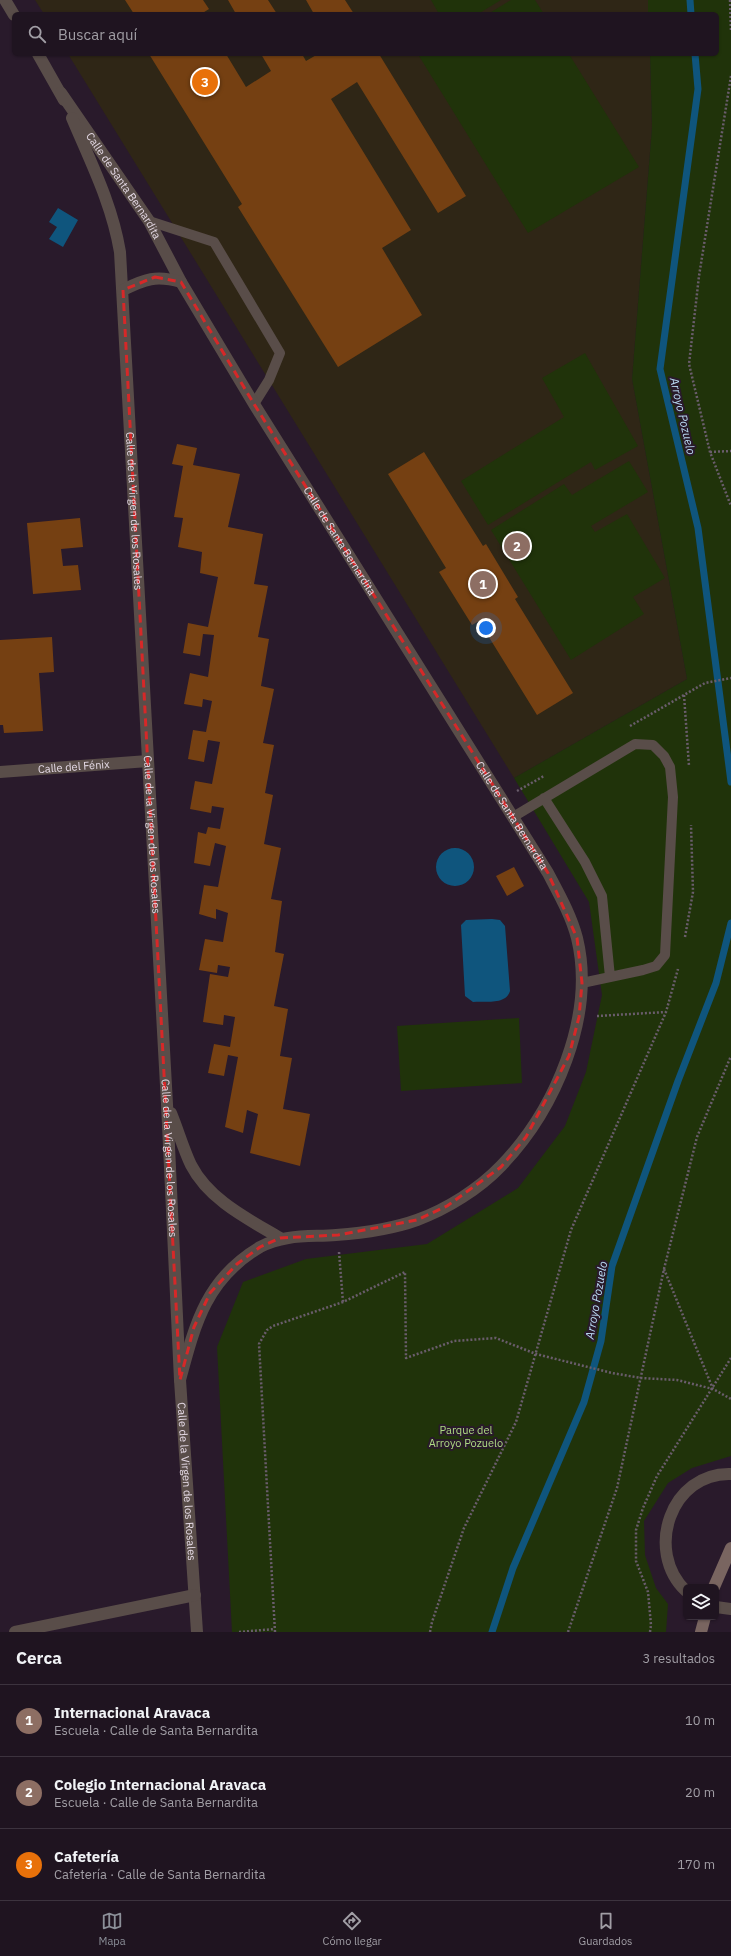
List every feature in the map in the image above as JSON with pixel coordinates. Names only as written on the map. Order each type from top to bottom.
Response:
[{"type":"main road","points":[[715,1584],[731,1548]]},
{"type":"main road","points":[[701,1632],[704,1620]]},
{"type":"street","points":[[5,0],[12,12]]},
{"type":"street","name":"Calle de la Virgen de los Rosales","points":[[39,56],[61,93],[113,217],[120,252],[167,1104],[180,1380],[197,1632]]},
{"type":"street","name":"Calle de Santa Bernardita","points":[[61,93],[149,221],[181,282],[254,404],[548,873],[565,905],[577,938],[582,982],[579,1017],[569,1056],[552,1093],[526,1137],[501,1167],[475,1188],[447,1206],[416,1220],[381,1229],[338,1235],[280,1238],[260,1247],[237,1264],[210,1293],[194,1327],[180,1380]]},
{"type":"street","points":[[123,290],[142,280],[155,277],[167,278],[181,282]]},
{"type":"street","name":"Calle del Fénix","points":[[0,772],[148,761]]},
{"type":"street","points":[[167,1104],[192,1166],[207,1188],[224,1204],[280,1238]]},
{"type":"street","points":[[683,1588],[679,1584],[669,1566],[665,1546],[666,1526],[674,1507],[687,1491],[704,1480],[724,1474],[731,1474]]},
{"type":"street","points":[[16,1632],[195,1595]]},
{"type":"street","points":[[719,1607],[731,1609]]},
{"type":"lane","points":[[149,221],[214,242],[280,353],[269,380],[254,404]]},
{"type":"lane","points":[[513,817],[636,744],[653,745],[664,756],[670,767],[673,811],[665,955],[656,966],[582,982]]},
{"type":"lane","points":[[544,798],[585,862],[602,896],[610,977]]},
{"type":"path","points":[[730,0],[731,32]]},
{"type":"path","points":[[731,76],[699,276],[689,364],[710,452],[731,506]]},
{"type":"path","points":[[726,107],[731,107]]},
{"type":"path","points":[[710,452],[731,451]]},
{"type":"path","points":[[705,683],[731,678]]},
{"type":"path","points":[[430,1632],[464,1528],[516,1422],[570,1230],[666,1012],[579,1017]]},
{"type":"path","points":[[568,1632],[617,1488],[664,1269],[697,1137],[731,1056]]},
{"type":"path","points":[[338,1235],[343,1302]]},
{"type":"path","points":[[664,1269],[713,1389]]},
{"type":"path","points":[[239,1632],[275,1631],[259,1344],[268,1330],[273,1326],[343,1302],[405,1272],[406,1358],[454,1341],[496,1338],[536,1354],[612,1373],[641,1378],[677,1380],[713,1389],[731,1399]]},
{"type":"highlighted area","points":[[155,277],[181,282],[254,404],[548,873],[577,938],[582,983],[579,1017],[569,1056],[526,1137],[501,1167],[447,1206],[417,1220],[338,1235],[280,1238],[260,1247],[237,1264],[210,1293],[194,1327],[180,1380],[123,290]]},
{"type":"shaded area","points":[[35,0],[648,0],[648,12],[43,12]]},
{"type":"shaded area","points":[[69,56],[650,56],[652,127],[632,379],[687,679],[514,778]]},
{"type":"green space","points":[[431,0],[501,0],[481,12],[438,12]]},
{"type":"green space","points":[[511,0],[535,0],[543,12],[491,12]]},
{"type":"green space","name":"Parque del Arroyo Pozuelo","points":[[648,0],[731,0],[731,1456],[692,1468],[668,1483],[644,1521],[645,1555],[656,1588],[668,1604],[666,1632],[232,1632],[217,1347],[243,1282],[306,1259],[427,1244],[518,1188],[565,1126],[586,1072],[602,995],[589,902],[514,778],[687,679],[632,379],[652,127],[650,56],[719,56],[719,12],[648,12]]},
{"type":"green space","points":[[419,56],[570,56],[639,167],[528,233]]},
{"type":"green space","points":[[585,353],[638,446],[595,470],[591,462],[488,525],[461,481],[564,417],[542,378]]},
{"type":"green space","points":[[629,461],[648,492],[591,526],[595,532],[627,514],[665,578],[633,597],[644,614],[571,660],[491,530],[564,484],[572,495]]},
{"type":"green space","points":[[519,1018],[522,1083],[401,1091],[397,1026]]},
{"type":"water","points":[[58,208],[78,220],[63,247],[49,239],[57,227],[49,222]]},
{"type":"water","points":[[455,848],[468,854],[474,867],[468,880],[455,886],[442,880],[436,867],[442,854]]},
{"type":"water","points":[[466,920],[500,920],[505,926],[510,991],[508,995],[500,1000],[473,1002],[465,996],[461,925]]},
{"type":"building","points":[[125,0],[203,0],[209,9],[204,12],[133,12]]},
{"type":"building","points":[[228,0],[268,0],[276,12],[235,12]]},
{"type":"building","points":[[306,0],[345,0],[353,12],[313,12]]},
{"type":"building","points":[[150,56],[227,56],[246,87],[271,71],[262,56],[303,56],[306,61],[315,56],[380,56],[466,196],[438,213],[357,82],[331,99],[411,230],[382,248],[422,315],[338,367],[238,207],[242,204]]},
{"type":"building","points":[[177,444],[197,448],[193,465],[240,474],[228,527],[263,534],[254,584],[268,586],[258,637],[269,639],[261,686],[274,689],[263,743],[274,745],[265,793],[273,795],[264,844],[281,848],[271,899],[282,901],[275,952],[284,954],[274,1006],[288,1009],[280,1056],[292,1058],[283,1109],[310,1114],[300,1166],[250,1153],[258,1114],[247,1110],[243,1133],[225,1127],[238,1057],[228,1055],[224,1076],[208,1073],[214,1044],[230,1047],[235,1017],[224,1015],[223,1025],[203,1022],[210,974],[228,977],[230,967],[218,965],[217,973],[199,970],[205,939],[223,942],[228,913],[216,909],[216,919],[199,914],[204,885],[218,887],[226,846],[215,843],[210,866],[194,863],[198,832],[206,834],[208,827],[220,829],[224,808],[212,806],[211,813],[190,809],[195,781],[212,784],[220,742],[208,740],[204,762],[188,759],[193,730],[206,732],[212,701],[203,699],[202,707],[184,704],[190,673],[208,677],[214,635],[203,634],[200,656],[183,653],[188,623],[208,627],[218,577],[200,573],[202,552],[178,547],[183,518],[174,517],[183,466],[172,464]]},
{"type":"building","points":[[424,452],[483,546],[486,544],[518,597],[515,599],[573,693],[537,715],[479,621],[472,625],[439,572],[446,568],[388,474]]},
{"type":"building","points":[[80,518],[83,547],[61,549],[63,566],[78,565],[81,590],[33,594],[27,523]]},
{"type":"building","points":[[52,637],[54,672],[39,673],[43,731],[4,733],[3,725],[0,725],[0,640]]},
{"type":"building","points":[[514,867],[524,886],[507,896],[496,876]]},
{"type":"waterway","name":"Arroyo Pozuelo","points":[[690,0],[691,12]]},
{"type":"waterway","name":"Arroyo Pozuelo","points":[[695,56],[698,89],[660,369],[698,528],[731,782]]},
{"type":"waterway","name":"Arroyo Pozuelo","points":[[492,1632],[513,1568],[584,1402],[601,1341],[612,1266],[678,1081],[716,983],[731,923]]},
{"type":"place","name":"Cafetería","points":[[205,82]]},
{"type":"place","name":"Colegio Internacional Aravaca","points":[[517,546]]},
{"type":"place","name":"Internacional Aravaca","points":[[483,584]]}]
